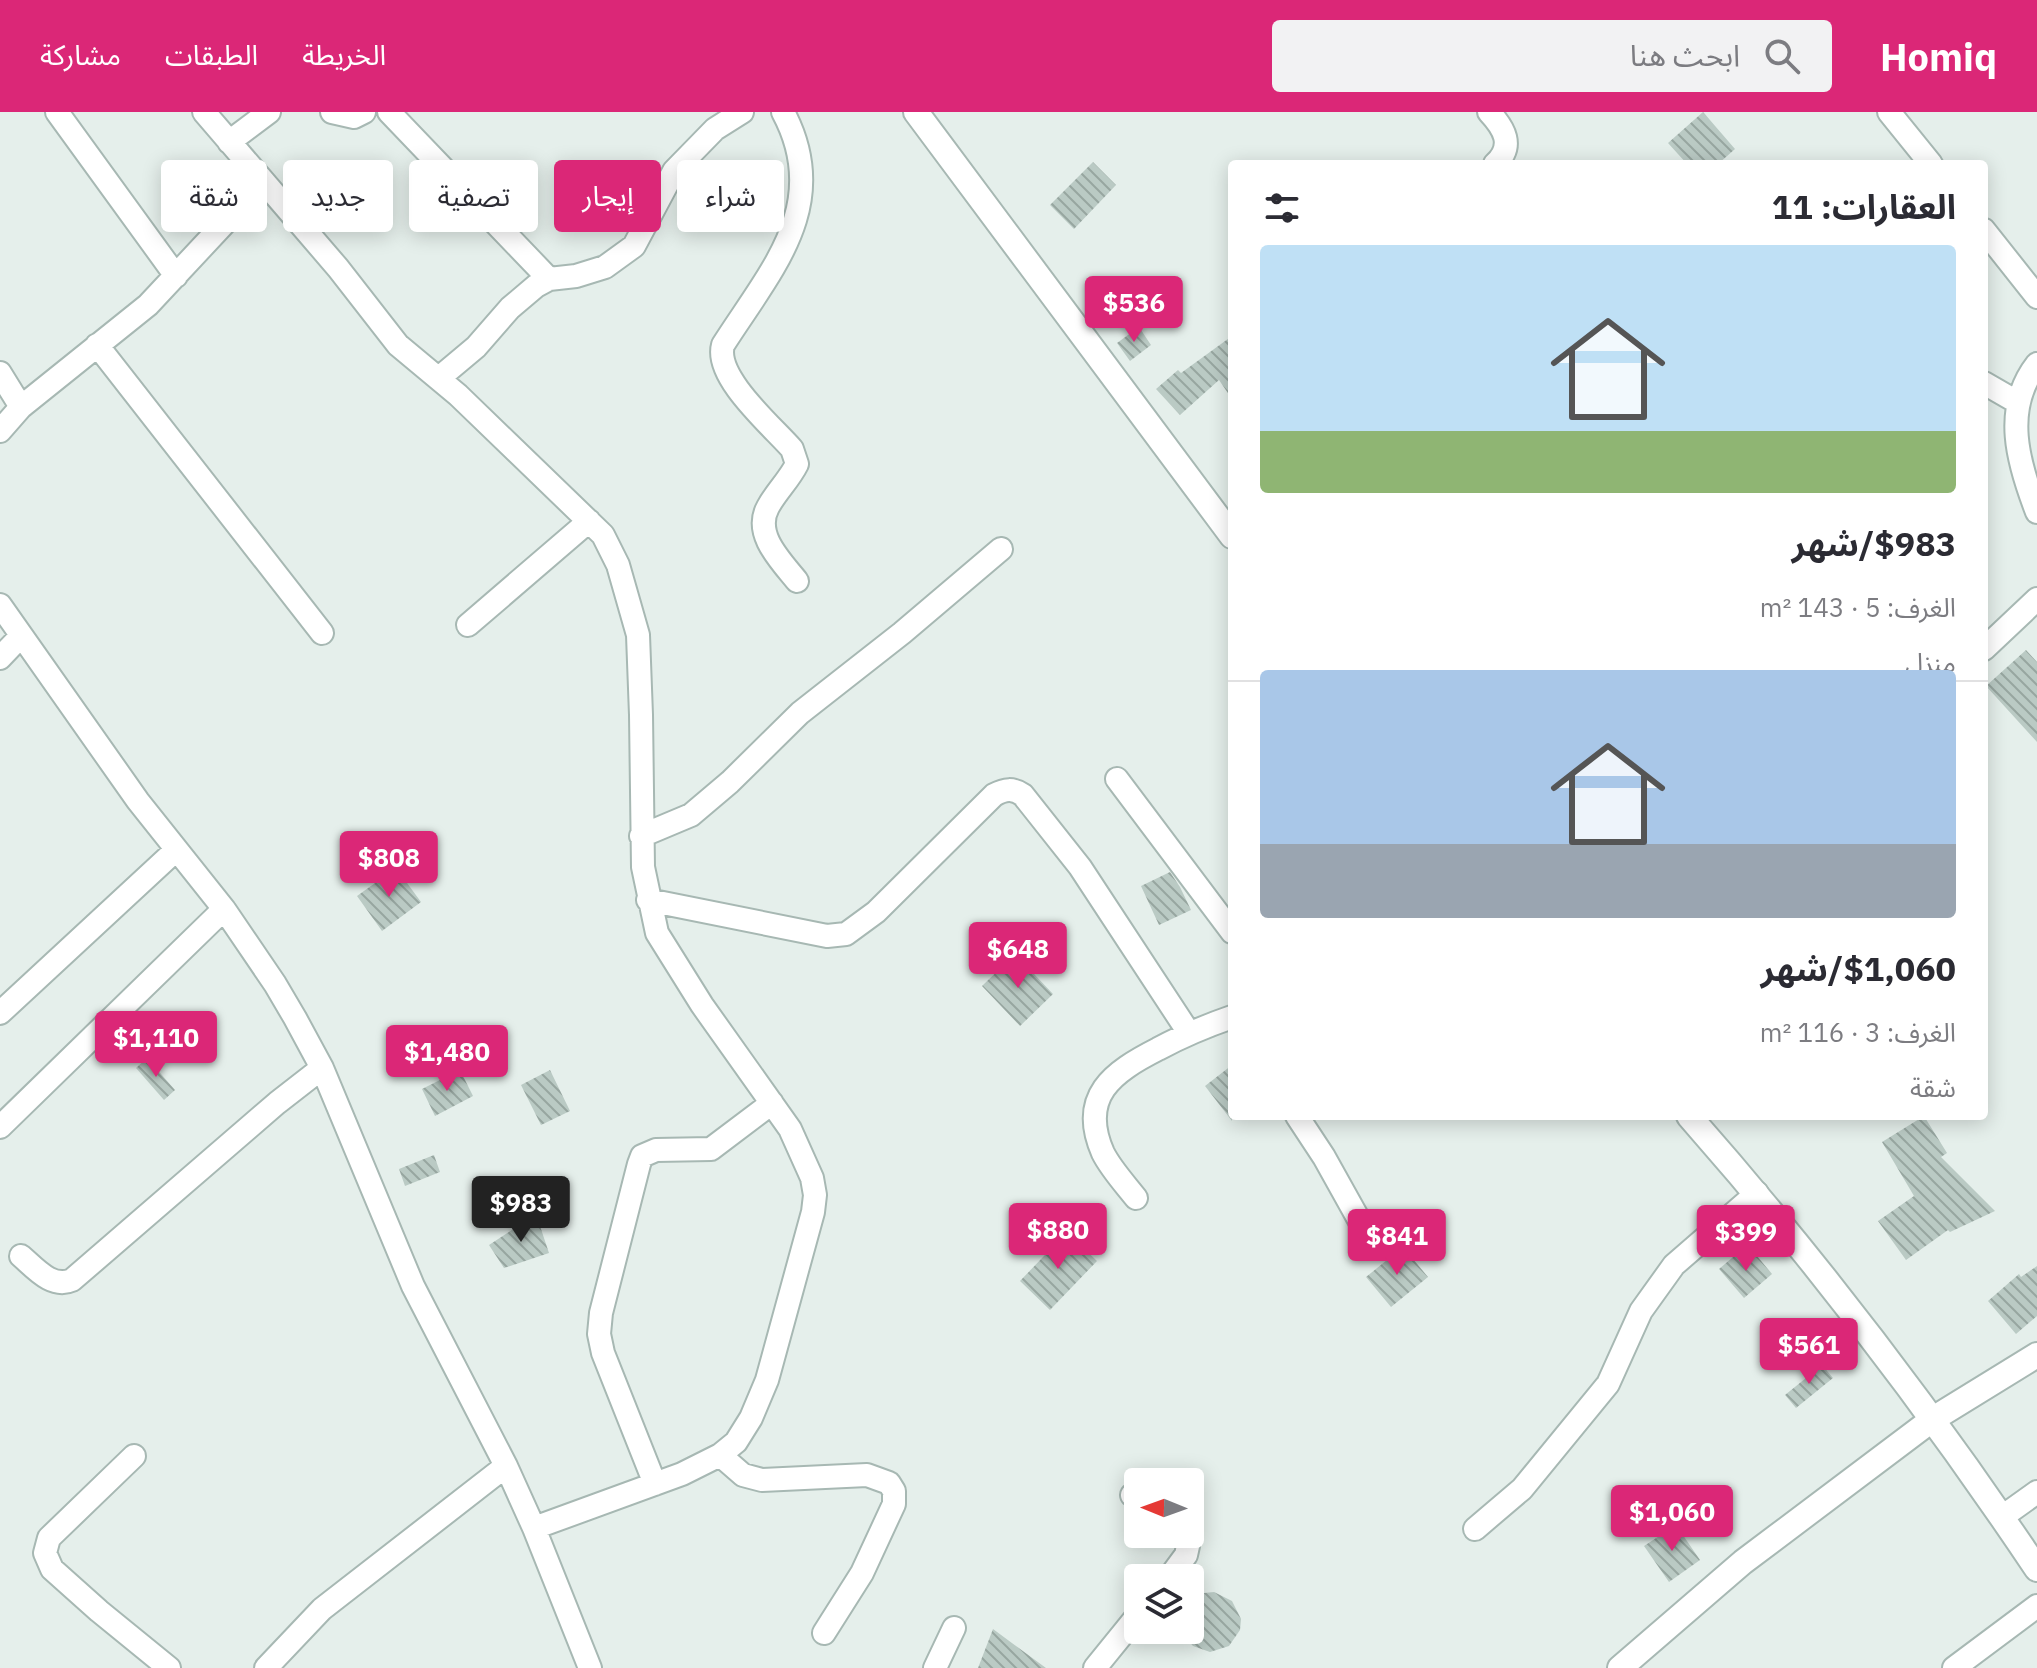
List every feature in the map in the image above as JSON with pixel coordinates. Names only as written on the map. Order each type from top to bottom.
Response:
[{"type":"street","points":[[57,112],[176,276]]},
{"type":"street","points":[[204,112],[244,160]]},
{"type":"street","points":[[229,142],[269,112]]},
{"type":"street","points":[[332,112],[354,117],[364,112]]},
{"type":"street","points":[[389,112],[549,279]]},
{"type":"street","points":[[783,112],[797,150],[801,203],[780,260],[721,352],[727,375],[792,449],[797,464],[790,479],[766,509],[763,527],[768,543],[797,581]]},
{"type":"street","points":[[916,112],[1228,531]]},
{"type":"street","points":[[1489,112],[1503,128],[1506,143],[1500,160]]},
{"type":"street","points":[[1889,112],[1928,160]]},
{"type":"street","points":[[439,378],[476,347],[536,286],[549,279],[594,272],[626,254],[634,246],[674,171],[734,114]]},
{"type":"street","points":[[267,187],[338,268],[398,345],[439,378],[603,535],[618,565],[638,635],[641,836],[648,900],[657,933],[672,960],[790,1129],[806,1163],[815,1195],[813,1212],[759,1401],[736,1442],[720,1455],[655,1484],[534,1528]]},
{"type":"street","points":[[0,431],[21,407],[148,305],[217,232]]},
{"type":"street","points":[[1988,235],[2037,297]]},
{"type":"street","points":[[97,345],[322,633]]},
{"type":"street","points":[[2037,364],[2024,381],[2017,402],[2020,460],[2037,512]]},
{"type":"street","points":[[0,373],[21,407]]},
{"type":"street","points":[[1988,385],[2017,402]]},
{"type":"street","points":[[468,625],[589,521]]},
{"type":"street","points":[[641,836],[691,815],[730,782],[800,713],[902,633],[1001,549]]},
{"type":"street","points":[[1988,645],[2037,599]]},
{"type":"street","points":[[0,605],[80,722],[224,909],[275,984],[322,1068],[413,1286],[506,1466],[534,1528],[590,1668]]},
{"type":"street","points":[[0,658],[21,636]]},
{"type":"street","points":[[1117,779],[1228,927]]},
{"type":"street","points":[[648,900],[827,936],[846,934],[876,912],[994,795],[1002,790],[1017,790],[1080,867],[1189,1033]]},
{"type":"street","points":[[0,1013],[176,850]]},
{"type":"street","points":[[0,1127],[224,909]]},
{"type":"street","points":[[1136,1198],[1104,1155],[1097,1135],[1096,1111],[1101,1093],[1112,1076],[1129,1064],[1189,1033],[1228,1020]]},
{"type":"street","points":[[21,1256],[56,1283],[72,1280],[277,1103],[322,1068]]},
{"type":"street","points":[[655,1484],[603,1353],[599,1334],[601,1313],[639,1164],[642,1156],[656,1150],[711,1149],[772,1103]]},
{"type":"street","points":[[1300,1120],[1363,1227]]},
{"type":"street","points":[[1693,1120],[1757,1193],[1933,1419],[2037,1569]]},
{"type":"street","points":[[1475,1529],[1522,1489],[1608,1384],[1641,1311],[1674,1265],[1757,1193]]},
{"type":"street","points":[[1620,1668],[1743,1562],[1933,1419],[2037,1355]]},
{"type":"street","points":[[720,1455],[743,1475],[762,1480],[867,1475],[889,1483],[894,1491],[894,1504],[862,1573],[824,1633]]},
{"type":"street","points":[[134,1456],[49,1538],[45,1553],[52,1569],[169,1668]]},
{"type":"street","points":[[266,1668],[322,1609],[506,1466]]},
{"type":"street","points":[[2002,1517],[2037,1492]]},
{"type":"street","points":[[1954,1668],[2037,1606]]},
{"type":"street","points":[[935,1668],[954,1628]]},
{"type":"street","points":[[1095,1668],[1124,1632]]},
{"type":"building","points":[[1703,112],[1735,149],[1723,160],[1683,160],[1668,143]]},
{"type":"building","points":[[1093,162],[1116,185],[1074,229],[1050,205]]},
{"type":"building","points":[[1139,327],[1151,345],[1130,361],[1117,343]]},
{"type":"building","points":[[1228,339],[1228,393],[1219,380],[1180,415],[1156,389],[1178,370],[1181,373]]},
{"type":"building","points":[[2026,650],[2037,662],[2037,742],[1988,688],[1988,684]]},
{"type":"building","points":[[396,868],[421,902],[382,931],[357,896]]},
{"type":"building","points":[[1170,872],[1191,910],[1159,925],[1141,886]]},
{"type":"building","points":[[1015,954],[1053,994],[1020,1026],[982,986]]},
{"type":"building","points":[[147,1058],[175,1090],[164,1100],[136,1068]]},
{"type":"building","points":[[1228,1068],[1228,1116],[1205,1086]]},
{"type":"building","points":[[460,1070],[473,1096],[435,1116],[422,1089]]},
{"type":"building","points":[[550,1070],[570,1111],[541,1125],[521,1085]]},
{"type":"building","points":[[1918,1120],[1926,1120],[1947,1153],[1941,1157],[1995,1211],[1950,1232],[1948,1230],[1906,1260],[1878,1221],[1914,1196],[1882,1142]]},
{"type":"building","points":[[434,1155],[440,1172],[405,1186],[399,1169]]},
{"type":"building","points":[[536,1214],[549,1253],[504,1268],[489,1245]]},
{"type":"building","points":[[1067,1232],[1097,1261],[1050,1310],[1020,1281]]},
{"type":"building","points":[[1403,1247],[1428,1277],[1391,1307],[1366,1277]]},
{"type":"building","points":[[1752,1250],[1772,1274],[1744,1298],[1719,1269],[1739,1252],[1743,1257]]},
{"type":"building","points":[[2037,1266],[2037,1316],[2016,1334],[1988,1301],[2019,1274],[2021,1277]]},
{"type":"building","points":[[1822,1365],[1833,1378],[1796,1408],[1785,1395]]},
{"type":"building","points":[[1676,1525],[1700,1560],[1669,1582],[1644,1546]]},
{"type":"building","points":[[1214,1592],[1232,1601],[1241,1619],[1240,1630],[1229,1646],[1210,1652],[1191,1644],[1204,1644],[1204,1593]]},
{"type":"building","points":[[993,1629],[1046,1668],[978,1668]]}]
